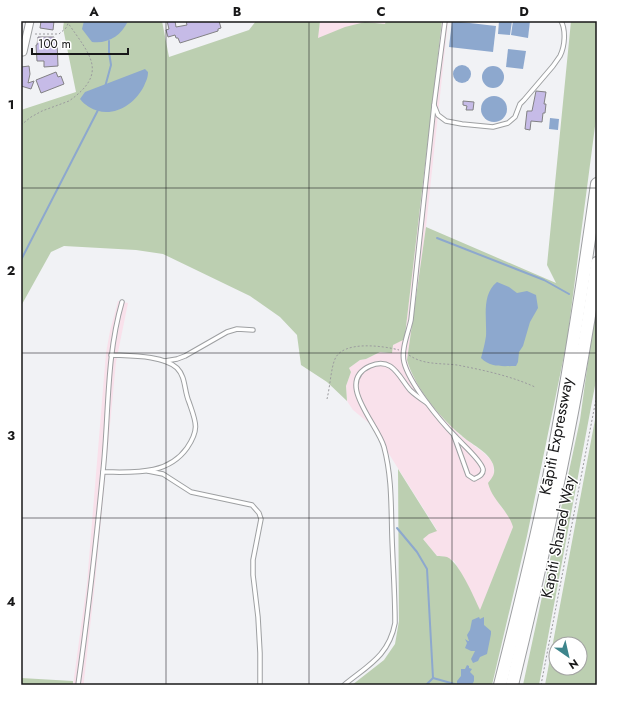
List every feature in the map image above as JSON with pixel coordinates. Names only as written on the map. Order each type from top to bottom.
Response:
[{"type":"highway","name":"Kāpiti Expressway","points":[[500,685],[549,475],[568,377],[597,184]]},
{"type":"highway","name":"Kāpiti Expressway","points":[[512,685],[560,476],[578,380],[597,264]]},
{"type":"street","points":[[23,52],[30,21]]},
{"type":"lane","points":[[445,21],[434,105],[411,320],[404,351],[404,361],[407,372],[431,406],[454,436],[480,462],[483,470],[479,477],[474,479],[468,475],[454,436]]},
{"type":"lane","points":[[434,105],[435,111],[441,118],[454,123],[492,127],[508,123],[514,117],[520,104],[560,56],[563,49],[564,30],[561,21]]},
{"type":"lane","points":[[78,685],[92,586],[103,472],[111,355],[122,302]]},
{"type":"lane","points":[[164,361],[185,356],[227,332],[237,329],[252,330]]},
{"type":"lane","points":[[111,355],[164,361],[177,368],[181,373],[187,396],[196,420],[194,436],[188,446],[175,461],[148,472]]},
{"type":"lane","points":[[344,685],[386,649],[391,640],[395,623],[391,492],[387,462],[383,442],[357,394],[355,385],[356,381],[360,374],[367,368],[375,364],[384,364],[395,369],[412,392],[431,406]]},
{"type":"lane","points":[[103,472],[148,472],[163,474],[191,492],[252,506],[259,513],[261,519],[253,560],[258,617],[260,685]]},
{"type":"path","points":[[28,34],[59,34],[63,32],[68,24],[68,21]]},
{"type":"path","points":[[21,125],[30,117],[42,111],[70,101],[82,91],[89,80],[93,70],[91,59],[68,24]]},
{"type":"path","points":[[327,399],[335,358],[344,348],[357,346],[377,346],[404,351],[417,361],[478,370],[520,380],[535,387]]},
{"type":"path","name":"Kapiti Shared Way","points":[[541,685],[597,394]]},
{"type":"shaded area","points":[[320,21],[386,21],[386,24],[365,22],[317,39]]},
{"type":"shaded area","points":[[442,21],[448,21],[426,227],[407,360],[410,371],[425,395],[442,417],[460,435],[490,459],[493,464],[494,477],[489,481],[499,504],[511,519],[513,527],[480,611],[454,561],[442,556],[437,556],[423,539],[429,533],[437,530],[370,424],[353,410],[347,401],[346,386],[351,372],[349,368],[360,360],[366,359],[380,352],[386,353],[393,345],[402,340],[405,335]]},
{"type":"shaded area","points":[[118,301],[128,303],[116,362],[84,685],[73,685],[87,583],[106,353]]},
{"type":"green space","points":[[64,21],[162,21],[169,57],[249,30],[256,21],[320,21],[318,38],[345,27],[365,22],[385,24],[386,21],[442,21],[405,335],[403,340],[393,345],[392,353],[380,352],[366,359],[360,360],[349,368],[351,372],[346,386],[347,401],[327,382],[301,365],[297,335],[280,317],[250,296],[163,254],[136,250],[64,246],[51,252],[21,306],[21,110],[76,92],[63,28]]},
{"type":"green space","points":[[571,21],[597,21],[597,111],[567,341],[527,536],[492,685],[352,685],[384,660],[395,644],[399,621],[398,469],[437,531],[429,534],[423,539],[437,556],[447,557],[452,560],[466,580],[480,610],[513,527],[508,515],[493,495],[488,483],[493,477],[494,473],[494,467],[491,459],[453,428],[437,411],[415,380],[407,360],[426,227],[556,283],[547,265]]},
{"type":"green space","points":[[597,296],[597,375],[539,685],[523,685],[580,420]]},
{"type":"green space","points":[[597,409],[597,685],[545,685],[548,669],[548,676],[588,676],[588,636],[554,636]]},
{"type":"green space","points":[[21,678],[73,681],[73,685],[21,685]]},
{"type":"water","points":[[84,21],[128,21],[122,31],[113,38],[103,42],[92,42],[82,29]]},
{"type":"water","points":[[452,21],[496,26],[493,52],[449,47]]},
{"type":"water","points":[[499,21],[512,21],[510,35],[498,34]]},
{"type":"water","points":[[513,21],[530,21],[528,38],[511,35]]},
{"type":"water","points":[[508,49],[526,51],[523,69],[506,67]]},
{"type":"water","points":[[462,65],[468,68],[471,74],[468,80],[462,83],[456,80],[453,74],[456,68]]},
{"type":"water","points":[[493,66],[501,69],[504,77],[501,85],[493,88],[485,85],[482,77],[485,69]]},
{"type":"water","points":[[145,69],[148,72],[148,76],[140,93],[134,100],[121,109],[105,112],[97,111],[89,107],[80,99],[85,92]]},
{"type":"water","points":[[494,96],[503,100],[507,109],[503,118],[494,122],[485,118],[481,109],[485,100]]},
{"type":"water","points":[[550,118],[559,119],[558,130],[549,129]]},
{"type":"water","points":[[497,282],[509,287],[517,293],[527,291],[536,295],[538,308],[530,322],[523,346],[519,352],[516,366],[493,365],[481,358],[486,336],[487,300],[492,287]]},
{"type":"water","points":[[479,617],[480,619],[484,617],[484,625],[491,631],[491,634],[487,654],[480,657],[478,661],[473,663],[471,659],[475,651],[465,648],[467,643],[465,639],[469,641],[467,635],[470,630],[472,620]]},
{"type":"water","points":[[467,665],[472,669],[470,672],[474,676],[472,685],[457,685],[457,681],[461,676],[461,669],[465,669]]},
{"type":"building","points":[[41,21],[54,21],[53,30],[40,28]]},
{"type":"building","points":[[167,21],[175,21],[176,27],[187,25],[186,21],[219,21],[221,28],[218,29],[218,31],[180,43],[175,35],[168,37],[166,30],[169,29]]},
{"type":"building","points":[[38,37],[54,37],[54,39],[57,40],[58,66],[44,67],[44,61],[37,61],[36,45]]},
{"type":"building","points":[[29,66],[30,74],[28,83],[34,81],[31,89],[21,86],[21,67]]},
{"type":"building","points":[[56,72],[58,77],[61,76],[64,84],[41,93],[36,80]]},
{"type":"building","points":[[536,91],[546,92],[544,104],[546,104],[545,113],[543,113],[542,122],[531,121],[530,130],[525,129],[527,111],[532,111]]},
{"type":"building","points":[[463,101],[474,102],[473,110],[466,110],[467,106],[463,105]]},
{"type":"waterway","points":[[105,87],[111,65],[109,41]]},
{"type":"waterway","points":[[21,260],[98,110]]},
{"type":"waterway","points":[[437,238],[544,280],[569,294]]},
{"type":"waterway","points":[[397,528],[417,552],[427,569],[433,678]]},
{"type":"waterway","points":[[433,678],[458,685]]},
{"type":"waterway","points":[[426,685],[433,678]]}]
